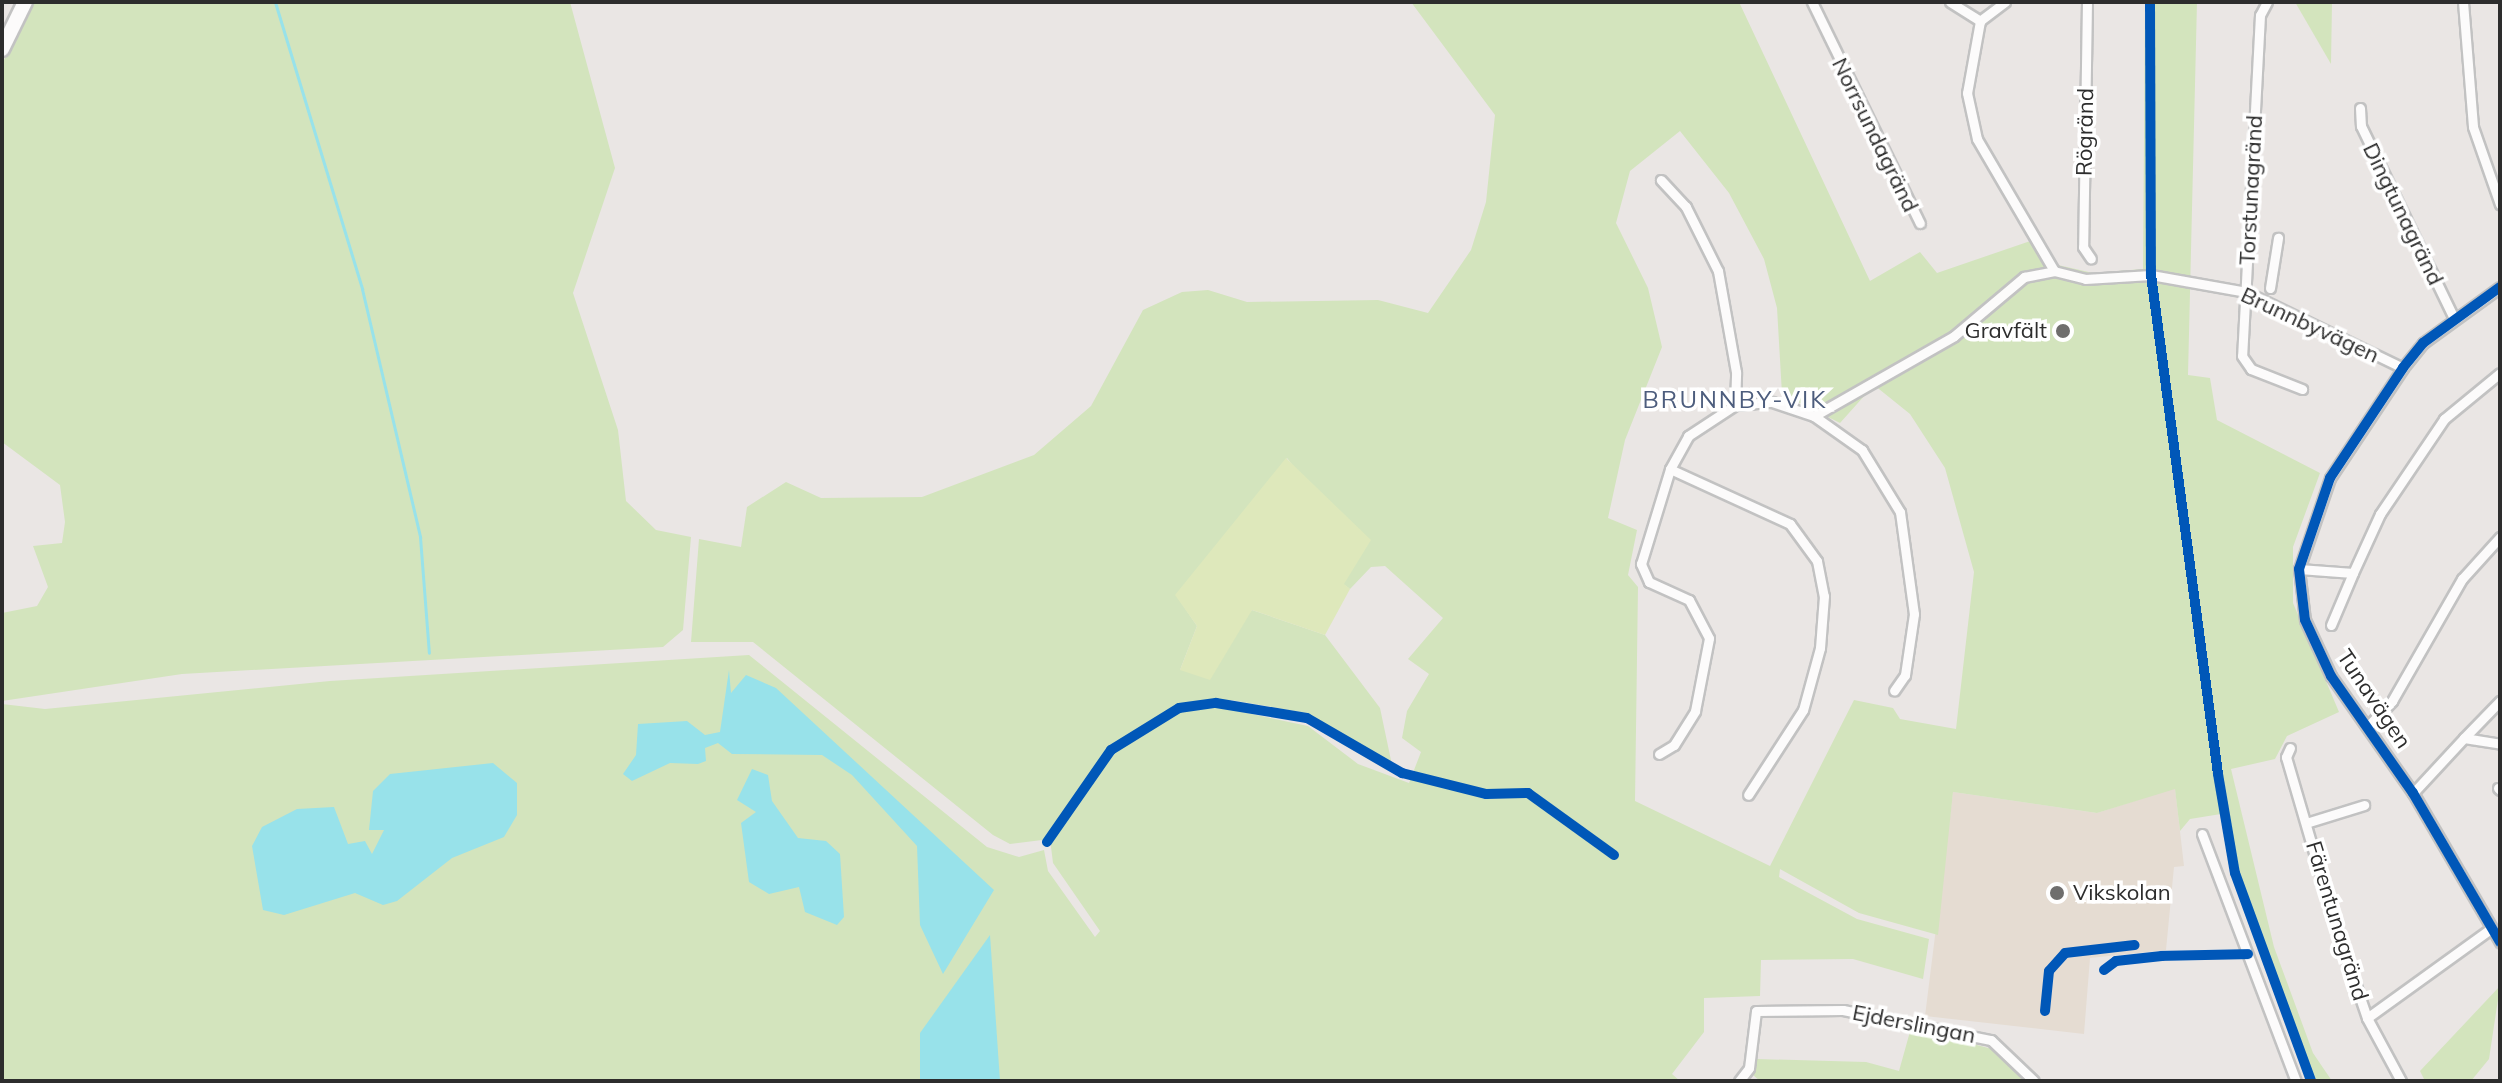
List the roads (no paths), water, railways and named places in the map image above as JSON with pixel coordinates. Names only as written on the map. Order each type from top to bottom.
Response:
[{"type":"main road","points":[[2,49],[25,2]]},
{"type":"street","name":"Norrsundagränd","points":[[1812,2],[1920,223]]},
{"type":"street","points":[[1950,2],[1980,21]]},
{"type":"street","points":[[2005,2],[1980,21],[1967,93],[1977,139],[2054,271]]},
{"type":"street","name":"Rögränd","points":[[2087,2],[2083,247],[2091,259]]},
{"type":"street","name":"Torstunagränd","points":[[2267,2],[2260,15],[2242,356],[2251,369],[2302,389]]},
{"type":"street","points":[[2463,2],[2473,127],[2500,204]]},
{"type":"street","name":"Dingtunagränd","points":[[2360,108],[2361,126],[2454,318]]},
{"type":"street","points":[[1661,180],[1686,207],[1718,271],[1733,322],[1735,405]]},
{"type":"street","points":[[2270,288],[2278,238]]},
{"type":"street","name":"Brunnbyvägen","points":[[1814,416],[1954,336],[2024,277],[2054,271],[2085,279],[2151,275],[2246,292],[2403,368]]},
{"type":"street","name":"Tunavägen","points":[[2500,287],[2454,318],[2403,368],[2334,471],[2313,511],[2299,569],[2317,648],[2413,793],[2489,930],[2500,942]]},
{"type":"street","points":[[2331,625],[2380,514],[2444,419],[2500,373]]},
{"type":"street","points":[[1659,754],[1674,745],[1695,711],[1709,638],[1689,600],[1641,575],[1670,469],[1688,436],[1735,405],[1772,402],[1814,416],[1862,450],[1900,512],[1914,614],[1905,675],[1894,691]]},
{"type":"street","points":[[1670,469],[1790,524],[1817,561],[1824,596],[1820,648],[1803,710],[1748,795]]},
{"type":"street","points":[[2368,726],[2392,701],[2462,579],[2500,537]]},
{"type":"street","points":[[2299,569],[2353,573]]},
{"type":"street","points":[[2413,793],[2500,701]]},
{"type":"street","points":[[2464,738],[2500,744]]},
{"type":"street","name":"Färentunagränd","points":[[2290,748],[2286,757],[2367,1018],[2401,1081]]},
{"type":"street","name":"Färentunagränd","points":[[2306,823],[2364,805]]},
{"type":"street","points":[[2202,834],[2296,1081]]},
{"type":"street","name":"Färentunagränd","points":[[2367,1018],[2489,930]]},
{"type":"street","name":"Ejderslingan","points":[[1739,1081],[1749,1068],[1756,1011],[1843,1010],[1991,1040],[2034,1081]]},
{"type":"water","points":[[729,670],[731,693],[746,675],[776,688],[994,890],[943,974],[920,925],[917,846],[852,775],[822,755],[732,754],[718,743],[705,748],[706,761],[698,764],[670,763],[632,781],[623,774],[636,755],[638,724],[687,721],[705,735],[720,732]]},
{"type":"water","points":[[493,763],[517,783],[517,815],[504,837],[452,858],[397,901],[383,905],[355,893],[284,915],[263,910],[252,846],[262,827],[297,809],[334,807],[348,844],[365,841],[372,854],[384,830],[369,830],[373,791],[390,774]]},
{"type":"water","points":[[752,769],[768,775],[772,801],[798,838],[826,841],[840,854],[844,917],[837,925],[805,912],[799,887],[769,894],[749,882],[741,823],[756,812],[737,800]]},
{"type":"water","points":[[990,935],[1000,1081],[920,1081],[920,1033]]},
{"type":"waterway","points":[[275,2],[362,289],[420,537],[429,653]]},
{"type":"place","name":"Gravfält","points":[[2063,331]]},
{"type":"place","name":"Vikskolan","points":[[2057,893]]},
{"type":"district","name":"BRUNNBY-VIK","points":[[1735,400]]}]
